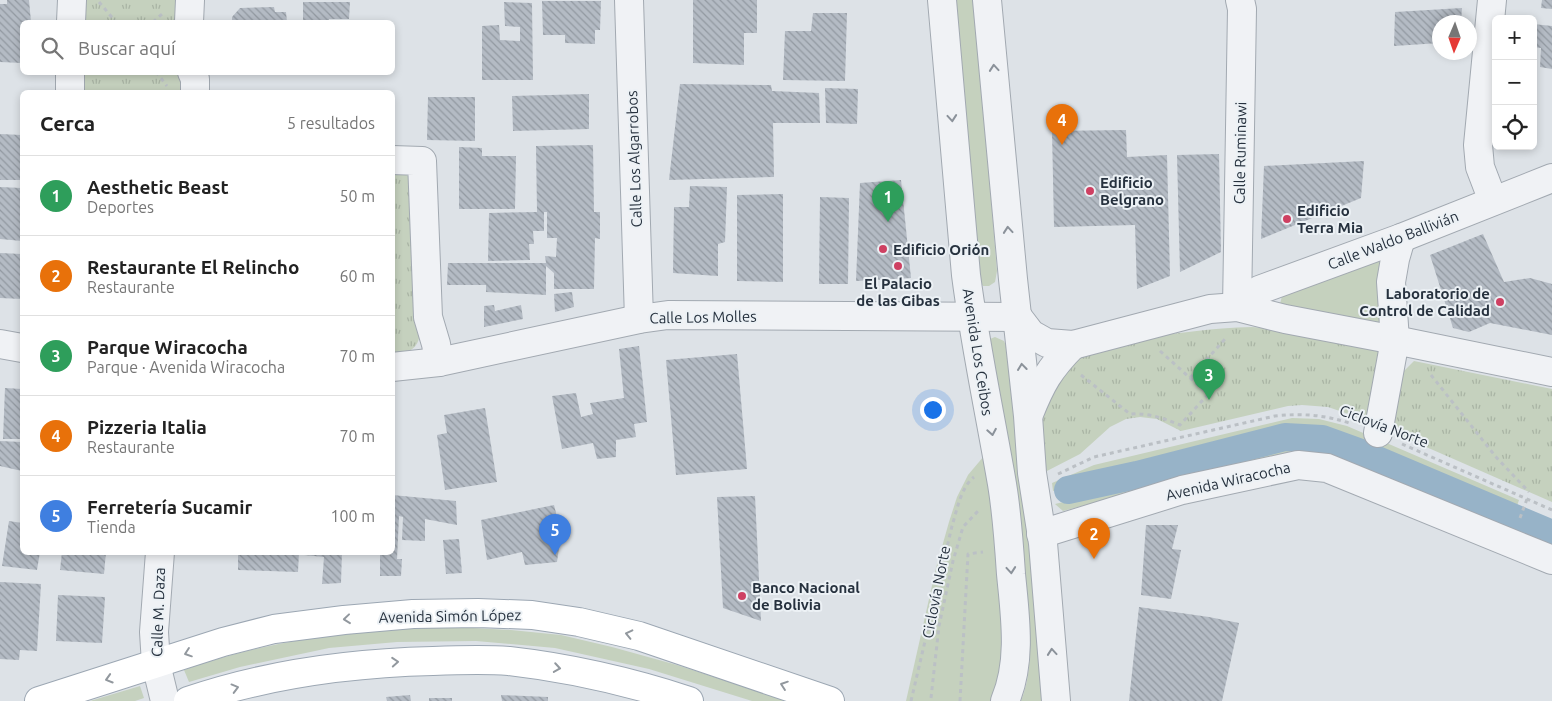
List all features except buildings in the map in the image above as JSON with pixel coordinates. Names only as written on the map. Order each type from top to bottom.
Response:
[{"type":"main road","name":"Avenida Simón López","points":[[39,701],[223,642],[274,629],[413,614],[478,613],[532,615],[579,622],[639,636],[830,701]]},
{"type":"main road","points":[[188,701],[269,678],[330,668],[396,662],[460,660],[507,661],[560,668],[619,680],[690,701]]},
{"type":"street","points":[[71,20],[72,0]]},
{"type":"street","points":[[190,0],[190,20]]},
{"type":"street","name":"Calle Los Algarrobos","points":[[629,0],[639,319]]},
{"type":"street","name":"Avenida Los Ceibos","points":[[942,0],[966,275],[971,316],[1002,483],[1016,620],[1014,665],[1009,692],[1005,701]]},
{"type":"street","points":[[987,0],[1056,701]]},
{"type":"street","name":"Calle Ruminawi","points":[[1237,307],[1242,9],[1240,0]]},
{"type":"street","points":[[1492,0],[1478,145],[1480,167],[1493,201]]},
{"type":"street","points":[[70,75],[70,90]]},
{"type":"street","points":[[193,75],[195,90]]},
{"type":"street","points":[[395,160],[422,161],[428,317],[439,362]]},
{"type":"street","name":"Calle Waldo Ballivián","points":[[1237,307],[1259,290],[1401,238],[1552,178]]},
{"type":"street","points":[[1378,433],[1395,340],[1391,282],[1401,238]]},
{"type":"street","points":[[1028,416],[1037,392],[1056,363],[1210,308],[1237,307],[1284,320],[1395,340],[1552,372]]},
{"type":"street","name":"Calle Los Molles","points":[[395,368],[439,362],[639,319],[668,315],[1018,317]]},
{"type":"street","points":[[1018,317],[1031,334],[1074,357]]},
{"type":"street","points":[[0,344],[20,348]]},
{"type":"street","name":"Avenida Wiracocha","points":[[1041,534],[1182,490],[1298,465],[1327,468],[1552,560]]},
{"type":"street","name":"Calle M. Daza","points":[[160,555],[154,632],[156,664],[165,701]]},
{"type":"path","points":[[98,0],[114,20]]},
{"type":"path","points":[[158,75],[170,90]]},
{"type":"path","points":[[1190,378],[1226,338]]},
{"type":"path","points":[[1157,348],[1208,394]]},
{"type":"path","points":[[1074,357],[1130,414],[1144,413],[1159,416],[1180,425],[1223,378],[1204,363]]},
{"type":"path","points":[[1429,372],[1496,457],[1529,492]]},
{"type":"path","name":"Ciclovía Norte","points":[[1055,475],[1094,457],[1284,415],[1311,415],[1333,418],[1378,433],[1552,510]]},
{"type":"path","points":[[911,701],[952,526],[969,480],[976,475]]},
{"type":"path","points":[[1525,506],[1527,500]]},
{"type":"path","name":"Ciclovía Norte","points":[[931,698],[938,626],[958,539],[963,527],[982,507]]},
{"type":"path","points":[[960,701],[968,554],[985,551]]},
{"type":"green space","points":[[84,0],[184,0],[184,20],[84,20]]},
{"type":"green space","points":[[955,0],[975,0],[997,271],[995,282],[989,286],[983,286],[978,279]]},
{"type":"green space","points":[[83,75],[185,75],[185,90],[83,90]]},
{"type":"green space","points":[[395,170],[411,178],[420,335],[414,348],[395,352]]},
{"type":"green space","points":[[1377,259],[1383,265],[1380,279],[1380,325],[1286,310],[1280,304],[1282,296]]},
{"type":"green space","points":[[1252,327],[1276,329],[1378,350],[1382,358],[1369,421],[1328,407],[1302,405],[1288,406],[1181,431],[1157,419],[1140,417],[1126,419],[1110,427],[1080,454],[1045,472],[1040,425],[1042,408],[1074,359],[1148,338],[1178,333]]},
{"type":"green space","points":[[995,337],[1004,341],[1006,346],[1026,519],[1043,692],[1042,701],[1021,701],[1030,655],[1029,626],[988,344],[990,339]]},
{"type":"green space","points":[[1414,361],[1552,389],[1552,502],[1392,432],[1404,371]]},
{"type":"green space","points":[[1292,418],[1319,419],[1347,426],[1519,500],[1517,506],[1346,437],[1318,429],[1295,429],[1053,491],[1052,483],[1094,465]]},
{"type":"green space","points":[[1292,445],[1316,446],[1339,453],[1510,523],[1507,532],[1336,463],[1156,486],[1063,511],[1055,504]]},
{"type":"green space","points":[[984,456],[997,545],[1002,643],[999,681],[992,701],[906,701],[936,568],[949,522],[957,497],[968,475]]},
{"type":"green space","points":[[455,627],[561,635],[677,665],[788,701],[752,701],[649,669],[555,648],[476,641],[397,642],[329,648],[240,667],[189,682],[184,670],[251,650],[318,637],[385,630]]},
{"type":"green space","points":[[140,686],[144,698],[135,701],[90,701]]},
{"type":"waterway","points":[[1068,490],[1137,475],[1285,437],[1322,439],[1358,452],[1552,534]]},
{"type":"place","name":"Pizzeria Italia","points":[[1062,145]]},
{"type":"place","name":"Edificio Belgrano","points":[[1090,191]]},
{"type":"place","name":"Edificio Terra Mia","points":[[1287,219]]},
{"type":"place","name":"Aesthetic Beast","points":[[888,222]]},
{"type":"place","name":"Edificio Orión","points":[[883,249]]},
{"type":"place","name":"El Palacio de las Gibas","points":[[898,266]]},
{"type":"place","name":"Laboratorio de Control de Calidad","points":[[1500,302]]},
{"type":"place","name":"Parque Wiracocha","points":[[1209,400]]},
{"type":"place","name":"Ferretería Sucamir","points":[[555,555]]},
{"type":"place","name":"Restaurante El Relincho","points":[[1094,559]]},
{"type":"place","name":"Banco Nacional de Bolivia","points":[[742,596]]}]
